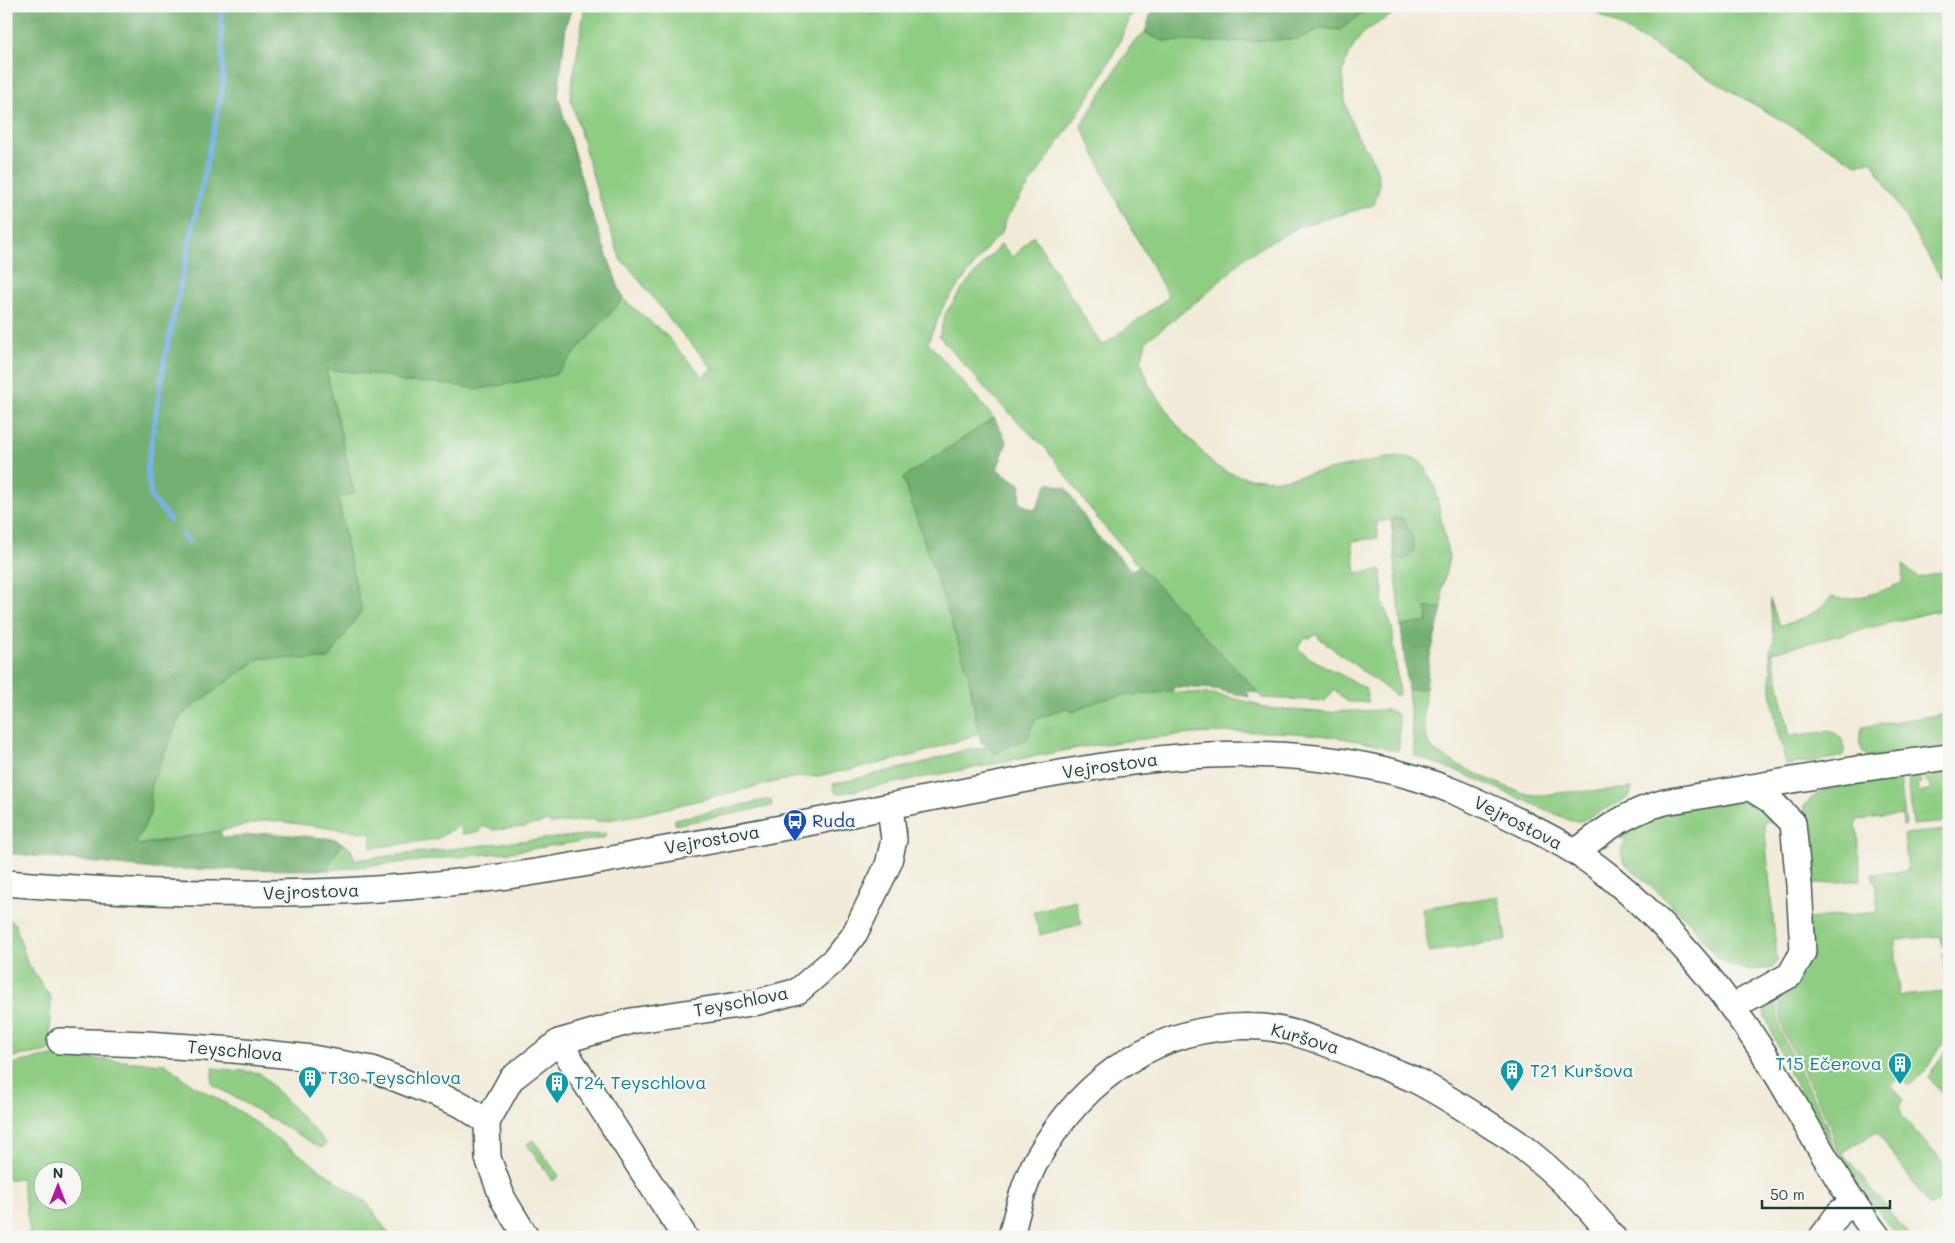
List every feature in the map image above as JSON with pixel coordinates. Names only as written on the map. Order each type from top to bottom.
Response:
[{"type":"street","name":"Vejrostova","points":[[6,883],[96,890],[246,895],[339,892],[450,883],[575,865],[804,824],[1054,774],[1148,759],[1235,753],[1278,755],[1364,766],[1404,774],[1475,800],[1543,834],[1576,852],[1605,872],[1662,924],[1699,965],[1765,1054],[1831,1168],[1878,1237]]},
{"type":"street","name":"Vejrostova","points":[[1576,852],[1621,818],[1644,808],[1710,793],[1856,769],[1949,757]]},
{"type":"street","points":[[1732,1007],[1790,974],[1803,952],[1793,823],[1770,800],[1749,787]]},
{"type":"street","name":"Teyschlova","points":[[60,1041],[234,1050],[312,1058],[372,1069],[462,1105],[487,1122],[511,1079],[559,1042],[631,1022],[758,1002],[798,991],[835,959],[859,925],[888,865],[894,840],[890,806]]},
{"type":"street","name":"Kuršova","points":[[1011,1237],[1022,1196],[1036,1161],[1058,1127],[1100,1080],[1135,1055],[1165,1040],[1203,1030],[1262,1027],[1281,1030],[1340,1049],[1413,1080],[1457,1104],[1524,1148],[1598,1218],[1613,1237]]},
{"type":"street","points":[[559,1042],[685,1237]]},
{"type":"street","points":[[487,1122],[488,1158],[503,1199],[526,1237]]},
{"type":"street","points":[[1822,1237],[1839,1213],[1853,1202]]},
{"type":"green space","points":[[6,6],[572,6],[566,25],[558,96],[589,206],[623,299],[555,375],[479,389],[437,383],[401,382],[393,377],[326,369],[354,493],[338,498],[347,548],[362,610],[329,659],[260,658],[181,715],[151,784],[150,814],[135,844],[141,845],[220,831],[223,838],[268,833],[335,839],[342,843],[326,870],[155,869],[6,853]]},
{"type":"green space","points":[[585,6],[1135,6],[1123,35],[1076,117],[1004,222],[1000,234],[944,305],[928,342],[994,418],[903,478],[968,672],[978,734],[915,755],[872,765],[818,776],[791,778],[643,814],[597,822],[596,819],[550,824],[549,821],[525,827],[493,830],[489,827],[481,827],[479,832],[462,834],[460,825],[437,839],[371,848],[371,833],[268,820],[220,831],[135,845],[150,814],[151,784],[181,715],[260,658],[329,659],[347,548],[338,497],[354,492],[326,369],[393,377],[401,382],[437,383],[479,389],[555,375],[623,299],[665,334],[703,377],[712,368],[628,266],[621,261],[597,191],[570,96]]},
{"type":"green space","points":[[1153,6],[1372,6],[1340,30],[1322,28],[1298,39],[1223,42],[1164,41],[1145,33]]},
{"type":"green space","points":[[1372,6],[1404,6],[1360,37],[1348,56],[1344,68],[1343,86],[1348,113],[1377,171],[1379,183],[1374,205],[1301,226],[1246,257],[1205,295],[1151,337],[1146,342],[1141,361],[1149,385],[1176,424],[1215,466],[1230,473],[1247,478],[1279,480],[1398,456],[1416,459],[1425,467],[1435,488],[1449,558],[1442,589],[1442,608],[1427,608],[1428,622],[1401,626],[1391,520],[1377,522],[1378,538],[1352,541],[1356,573],[1381,570],[1382,602],[1392,627],[1399,694],[1396,696],[1319,638],[1317,634],[1311,638],[1305,638],[1297,647],[1308,657],[1365,688],[1369,702],[1348,702],[1334,690],[1325,701],[1263,698],[1136,563],[1100,522],[1047,450],[990,394],[939,336],[946,312],[965,285],[1001,244],[1013,258],[1033,235],[1102,346],[1169,297],[1120,208],[1081,125],[1132,44],[1145,33],[1164,41],[1223,42],[1298,39],[1322,28],[1340,30]]},
{"type":"green space","points":[[1585,6],[1949,6],[1949,291],[1871,160],[1858,165]]},
{"type":"green space","points":[[994,418],[1007,442],[997,469],[1021,485],[1019,503],[1035,510],[1048,483],[1066,488],[1094,532],[1132,570],[1139,566],[1259,693],[1247,691],[1249,697],[1215,689],[1174,687],[1172,692],[1109,698],[1074,712],[1065,708],[1035,720],[1026,741],[1011,745],[995,754],[988,746],[981,742],[968,672],[903,478]]},
{"type":"green space","points":[[1403,518],[1412,536],[1414,550],[1408,558],[1401,559],[1395,557],[1392,520]]},
{"type":"green space","points":[[1903,565],[1918,578],[1949,571],[1949,608],[1772,652],[1790,736],[1831,731],[1841,738],[1844,745],[1842,757],[1785,765],[1783,748],[1777,731],[1771,690],[1770,651],[1774,641],[1770,599],[1779,625],[1787,624],[1808,616],[1832,597],[1858,597],[1876,593],[1902,583]]},
{"type":"green space","points":[[1426,608],[1442,608],[1429,661],[1426,688],[1408,690],[1401,626],[1428,622]]},
{"type":"green space","points":[[1426,688],[1424,727],[1428,742],[1432,748],[1449,760],[1497,783],[1533,795],[1632,788],[1629,797],[1581,821],[1571,821],[1462,773],[1415,756],[1408,690]]},
{"type":"green space","points":[[1172,692],[1214,694],[1253,703],[1264,708],[1319,712],[1387,710],[1394,712],[1399,718],[1399,748],[1397,751],[1360,741],[1280,732],[1197,734],[1156,737],[1078,748],[836,794],[833,784],[919,764],[971,748],[978,749],[988,746],[995,754],[1011,745],[1026,741],[1035,720],[1065,708],[1074,712],[1109,698],[1134,694]]},
{"type":"green space","points":[[1949,713],[1949,749],[1867,757],[1864,754],[1860,739],[1863,727]]},
{"type":"green space","points":[[1946,773],[1949,822],[1913,825],[1908,779],[1920,777],[1921,783],[1917,784],[1919,793],[1931,790],[1925,776]]},
{"type":"green space","points":[[1900,778],[1906,825],[1903,826],[1902,815],[1856,820],[1861,880],[1807,885],[1801,822],[1804,807],[1808,801],[1825,789]]},
{"type":"green space","points":[[771,799],[772,806],[675,825],[675,819]]},
{"type":"green space","points":[[1749,800],[1768,810],[1772,821],[1764,822],[1777,961],[1772,968],[1743,969],[1727,964],[1717,956],[1691,924],[1623,861],[1621,849],[1626,843],[1619,837],[1633,827],[1664,814]]},
{"type":"green space","points":[[1949,830],[1949,946],[1942,946],[1941,936],[1895,940],[1899,996],[1946,992],[1943,954],[1949,953],[1949,1033],[1926,1070],[1909,1086],[1900,1077],[1891,1085],[1903,1100],[1899,1106],[1903,1117],[1949,1170],[1949,1194],[1930,1206],[1877,1132],[1842,1152],[1910,1237],[1897,1237],[1836,1148],[1830,1124],[1783,1032],[1778,990],[1806,919],[1878,912],[1875,879],[1873,879],[1872,874],[1908,871],[1904,834]]},
{"type":"green space","points":[[606,833],[604,838],[510,852],[326,870],[342,843],[351,849],[355,860]]},
{"type":"green space","points":[[1499,896],[1506,940],[1429,952],[1422,908]]},
{"type":"green space","points":[[1075,900],[1082,924],[1040,935],[1033,912]]},
{"type":"green space","points":[[6,917],[15,924],[27,962],[51,998],[50,1051],[6,1058]]},
{"type":"green space","points":[[1775,992],[1780,1032],[1827,1126],[1833,1148],[1790,1074],[1765,1016],[1766,1003]]},
{"type":"green space","points":[[1949,1046],[1949,1100],[1928,1077]]},
{"type":"green space","points":[[51,1056],[165,1064],[190,1083],[239,1111],[367,1203],[391,1237],[10,1237],[30,1233],[21,1178],[6,1180],[6,1065]]},
{"type":"green space","points":[[213,1068],[260,1073],[327,1144],[321,1148],[212,1084]]},
{"type":"green space","points":[[533,1140],[559,1176],[553,1181],[527,1144]]},
{"type":"waterway","points":[[170,520],[151,497],[147,469],[165,357],[223,86],[221,6]]},
{"type":"waterway","points":[[182,535],[188,542]]},
{"type":"place","name":"Ruda","points":[[795,842]]},
{"type":"place","name":"T15 Ečerova","points":[[1900,1085]]},
{"type":"place","name":"T21 Kuršova","points":[[1512,1092]]},
{"type":"place","name":"T30 Teyschlova","points":[[310,1099]]},
{"type":"place","name":"T24 Teyschlova","points":[[557,1104]]}]
